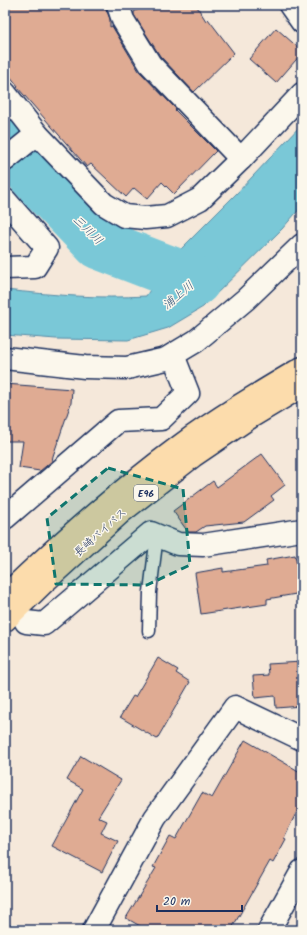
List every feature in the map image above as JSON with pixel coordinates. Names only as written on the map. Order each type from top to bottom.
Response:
[{"type":"highway","name":"長崎バイパス","points":[[5,596],[110,501],[180,446],[245,402],[302,368]]},
{"type":"highway","name":"長崎バイパス","points":[[5,620],[44,582],[120,514],[193,456],[252,416],[302,386]]},
{"type":"street","points":[[118,5],[124,20],[150,64],[241,159]]},
{"type":"street","points":[[290,5],[302,22]]},
{"type":"street","points":[[5,93],[37,134],[104,204],[124,216],[145,218],[167,216],[200,199],[241,159],[302,94]]},
{"type":"street","points":[[5,160],[37,134]]},
{"type":"street","points":[[5,200],[47,248],[35,267],[5,268]]},
{"type":"street","points":[[5,358],[85,367],[127,368],[166,359],[196,341],[246,299],[302,245]]},
{"type":"street","points":[[5,518],[118,420],[161,419],[188,393],[173,355]]},
{"type":"street","points":[[26,622],[44,624],[151,533],[178,544],[202,546],[302,530]]},
{"type":"street","points":[[94,930],[155,818],[235,707],[302,739]]},
{"type":"street","points":[[269,930],[302,871]]},
{"type":"lane","points":[[150,630],[150,592],[157,536]]},
{"type":"highlighted area","points":[[108,468],[183,489],[190,565],[147,585],[56,584],[47,518]]},
{"type":"water","name":"浦上川","points":[[302,124],[302,206],[282,229],[203,307],[168,328],[128,340],[56,339],[5,335],[5,290],[76,296],[146,296],[169,261],[237,193]]},
{"type":"building","points":[[5,5],[106,5],[110,19],[110,27],[112,26],[139,71],[216,151],[174,194],[162,182],[147,199],[134,188],[126,197],[91,164],[87,167],[17,87],[18,86],[5,70]]},
{"type":"building","points":[[145,5],[196,5],[206,21],[208,19],[234,53],[194,92],[160,56],[134,15],[134,12]]},
{"type":"building","points":[[276,28],[302,51],[302,53],[276,83],[249,59]]},
{"type":"building","points":[[5,384],[72,389],[71,403],[52,461],[40,471],[19,468],[23,441],[5,441]]},
{"type":"building","points":[[262,454],[285,485],[271,496],[274,500],[244,522],[205,526],[196,532],[188,532],[173,511],[213,481],[217,487]]},
{"type":"building","points":[[295,555],[297,565],[302,565],[302,593],[267,599],[267,604],[201,614],[195,573],[223,568],[223,572],[267,566],[266,560]]},
{"type":"building","points":[[158,658],[178,670],[176,673],[190,682],[157,739],[120,717],[133,696],[135,697]]},
{"type":"building","points":[[302,662],[302,706],[276,708],[275,696],[255,698],[253,676],[269,675],[268,664]]},
{"type":"building","points":[[245,740],[302,773],[302,801],[284,838],[286,839],[273,863],[270,861],[231,930],[147,930],[126,918],[156,868],[153,867],[170,836],[176,839],[202,793],[212,798]]},
{"type":"building","points":[[81,756],[121,780],[98,817],[107,821],[101,833],[118,841],[102,872],[52,846],[83,789],[67,780]]},
{"type":"waterway","name":"三川川","points":[[5,143],[48,191],[99,244],[195,281]]}]
